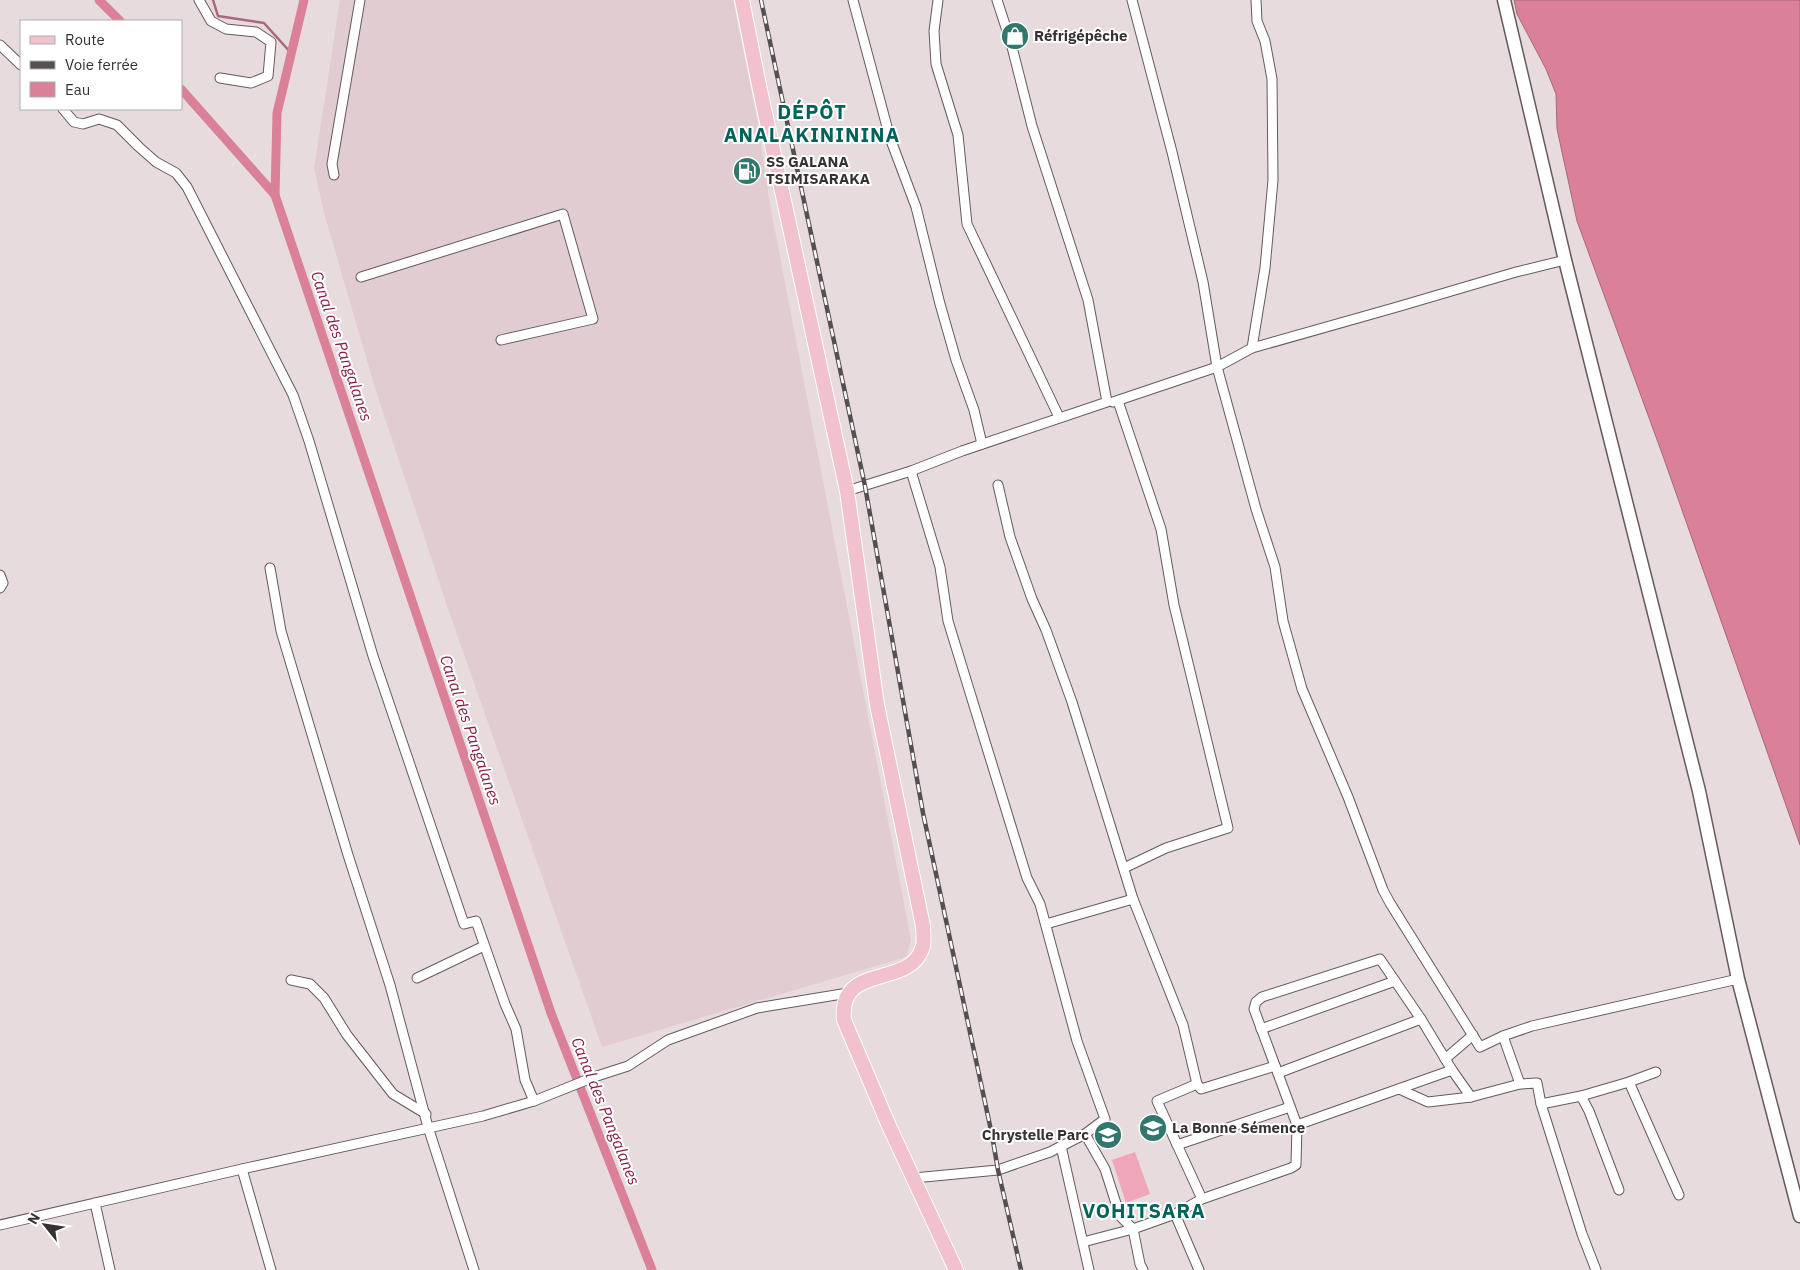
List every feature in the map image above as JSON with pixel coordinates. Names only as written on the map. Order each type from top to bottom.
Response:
[{"type":"main road","points":[[742,0],[847,491],[877,705],[923,926],[923,948],[916,960],[906,968],[860,984],[848,993],[843,1007],[844,1020],[889,1126],[956,1270]]},
{"type":"main road","points":[[1504,0],[1565,260],[1699,791],[1738,979],[1800,1216]]},
{"type":"street","points":[[200,0],[211,20],[226,29],[256,32],[271,42],[268,76],[252,83],[220,78]]},
{"type":"street","points":[[334,175],[332,164],[360,0]]},
{"type":"street","points":[[853,0],[890,138],[916,207],[940,304],[956,360],[974,410],[982,444]]},
{"type":"street","points":[[938,0],[934,31],[936,64],[958,135],[968,224],[1059,417]]},
{"type":"street","points":[[997,0],[1011,43],[1032,126],[1088,300],[1107,402]]},
{"type":"street","points":[[1132,0],[1172,152],[1203,282],[1217,367],[1256,509],[1275,567],[1283,621],[1302,689],[1348,797],[1383,890],[1480,1047],[1503,1036],[1532,1026],[1738,979]]},
{"type":"street","points":[[1252,348],[1265,268],[1273,180],[1272,79],[1265,41],[1257,22],[1256,0]]},
{"type":"street","points":[[0,46],[20,65]]},
{"type":"street","points":[[64,110],[74,122],[83,124],[99,119],[117,125],[139,148],[156,162],[176,173],[187,187],[293,395],[309,441],[373,656],[464,924],[476,921],[505,1004],[516,1029],[526,1080],[534,1101]]},
{"type":"street","points":[[361,277],[563,214],[593,320],[501,340]]},
{"type":"street","points":[[847,491],[1059,417],[1107,402],[1118,401],[1217,367],[1252,348],[1397,308],[1516,272],[1565,260]]},
{"type":"street","points":[[1118,401],[1160,529],[1174,605],[1228,828],[1166,848],[1124,868]]},
{"type":"street","points":[[911,470],[940,567],[948,621],[1027,878],[1037,898],[1046,924],[1078,1041],[1105,1119],[1084,1134],[1050,1152],[993,1171],[914,1178]]},
{"type":"street","points":[[998,485],[1010,536],[1072,702],[1133,899],[1183,1026],[1197,1084],[1201,1089],[1276,1070],[1421,1019]]},
{"type":"street","points":[[270,568],[281,631],[390,985],[426,1114],[428,1128],[474,1270]]},
{"type":"street","points":[[0,575],[3,583],[0,588]]},
{"type":"street","points":[[1046,924],[1133,899]]},
{"type":"street","points":[[416,978],[484,946]]},
{"type":"street","points":[[1083,1242],[1133,1229],[1175,1214],[1202,1199],[1296,1165],[1296,1126],[1254,1009],[1256,1002],[1262,997],[1380,959],[1421,1019],[1452,1070],[1472,1097]]},
{"type":"street","points":[[291,980],[310,984],[324,998],[347,1035],[393,1094],[426,1114]]},
{"type":"street","points":[[1261,1029],[1395,981]]},
{"type":"street","points":[[0,1225],[95,1202],[483,1116],[534,1101],[594,1077],[628,1066],[668,1040],[757,1008],[848,993]]},
{"type":"street","points":[[1445,1059],[1473,1035]]},
{"type":"street","points":[[1503,1036],[1520,1084]]},
{"type":"street","points":[[1296,1126],[1452,1070]]},
{"type":"street","points":[[1541,1104],[1581,1096],[1656,1072]]},
{"type":"street","points":[[1399,1089],[1428,1102],[1472,1097],[1520,1084],[1538,1082],[1541,1104],[1582,1234],[1596,1270]]},
{"type":"street","points":[[1629,1082],[1679,1195]]},
{"type":"street","points":[[1197,1084],[1157,1101],[1202,1199]]},
{"type":"street","points":[[1581,1096],[1589,1111],[1619,1190]]},
{"type":"street","points":[[1177,1146],[1290,1108]]},
{"type":"street","points":[[1084,1134],[1105,1170],[1120,1216],[1133,1229],[1143,1270]]},
{"type":"street","points":[[1061,1146],[1089,1270]]},
{"type":"street","points":[[242,1169],[271,1270]]},
{"type":"street","points":[[95,1202],[110,1270]]},
{"type":"street","points":[[1175,1214],[1199,1270]]},
{"type":"shaded area","points":[[340,0],[733,0],[755,109],[772,215],[911,940],[906,957],[602,1047],[448,609],[375,388],[324,213],[314,168]]},
{"type":"shaded area","points":[[1135,1152],[1150,1194],[1126,1203],[1112,1160]]},
{"type":"water","points":[[1514,0],[1800,0],[1800,845],[1663,456],[1577,221],[1557,129],[1556,94],[1546,69],[1517,14]]},
{"type":"waterway","name":"Canal des Pangalanes","points":[[99,0],[119,20]]},
{"type":"waterway","points":[[213,0],[218,16],[264,23],[292,54]]},
{"type":"waterway","name":"Canal des Pangalanes","points":[[304,0],[277,113],[275,195],[551,1013],[652,1270]]},
{"type":"waterway","name":"Canal des Pangalanes","points":[[182,90],[275,195]]},
{"type":"railway","points":[[761,0],[865,486],[923,813],[998,1170],[1021,1270]]},
{"type":"place","name":"Réfrigépêche","points":[[1015,36]]},
{"type":"place","name":"SS GALANA TSIMISARAKA","points":[[747,171]]},
{"type":"place","name":"La Bonne Sémence","points":[[1153,1128]]},
{"type":"place","name":"Chrystelle Parc","points":[[1108,1135]]},
{"type":"district","name":"DÉPÔT ANALAKINININA","points":[[812,124]]},
{"type":"district","name":"VOHITSARA","points":[[1144,1211]]}]
